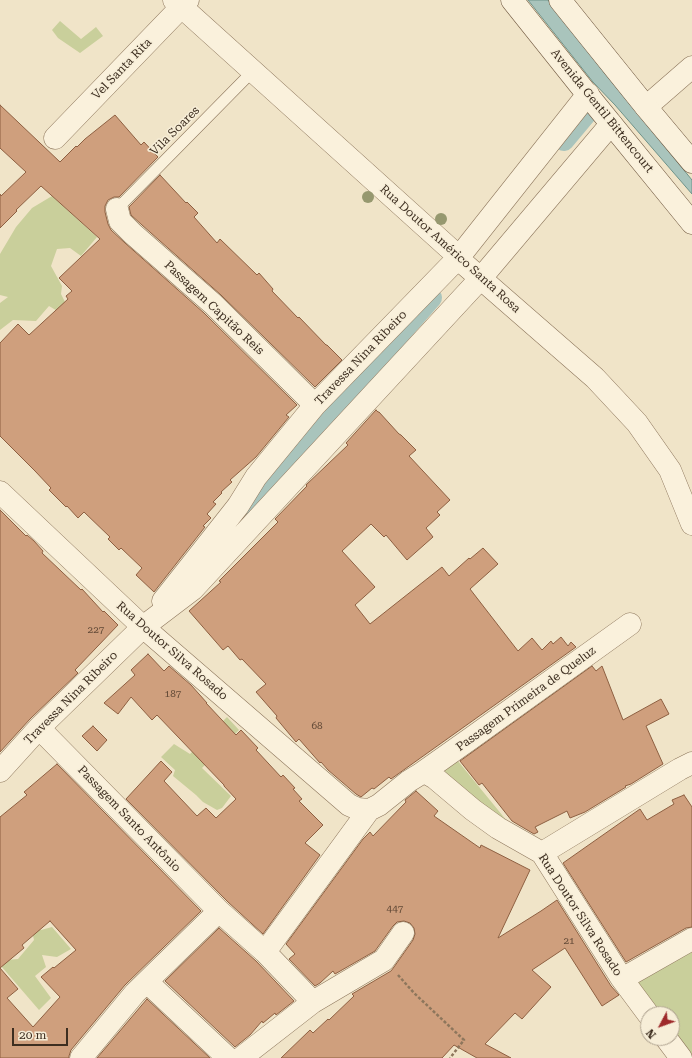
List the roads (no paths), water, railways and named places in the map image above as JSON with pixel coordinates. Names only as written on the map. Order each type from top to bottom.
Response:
[{"type":"street","name":"Avenida Gentil Bittencourt","points":[[512,0],[692,222]]},
{"type":"street","points":[[560,0],[692,162]]},
{"type":"street","name":"Rua Doutor Américo Santa Rosa","points":[[181,2],[252,72],[481,278],[595,378],[638,423],[670,470],[692,524]]},
{"type":"street","name":"Vel Santa Rita","points":[[55,138],[181,2]]},
{"type":"street","points":[[646,107],[692,67]]},
{"type":"street","name":"Travessa Nina Ribeiro","points":[[143,628],[238,506],[256,477],[315,405],[459,257],[588,94]]},
{"type":"street","name":"Travessa Nina Ribeiro","points":[[0,771],[39,728],[143,628],[193,589],[481,278],[611,124]]},
{"type":"street","name":"Passagem Capitão Reis","points":[[117,209],[120,221],[133,234],[213,304],[315,405]]},
{"type":"street","name":"Rua Doutor Silva Rosado","points":[[0,492],[143,628],[359,808]]},
{"type":"street","name":"Passagem Primeira de Queluz","points":[[359,808],[379,805],[409,781],[630,624]]},
{"type":"street","name":"Passagem Santo Antônio","points":[[39,728],[219,911],[265,952],[313,1002]]},
{"type":"street","points":[[542,853],[692,763]]},
{"type":"street","name":"Rua Doutor Silva Rosado","points":[[422,773],[428,774],[435,778],[473,810],[498,828],[542,853],[622,979],[642,1006]]},
{"type":"street","points":[[265,952],[359,808]]},
{"type":"street","points":[[81,1058],[135,993],[219,911]]},
{"type":"street","points":[[241,1058],[313,1002],[384,960],[403,933]]},
{"type":"street","points":[[622,979],[692,939]]},
{"type":"street","points":[[147,982],[228,1058]]},
{"type":"street","points":[[672,1046],[681,1058]]},
{"type":"lane","name":"Vila Soares","points":[[117,209],[252,72]]},
{"type":"water","points":[[528,0],[548,0],[606,75],[692,180],[692,194],[615,105],[593,82]]},
{"type":"waterway","points":[[564,141],[595,104]]},
{"type":"waterway","points":[[235,522],[432,298]]}]
